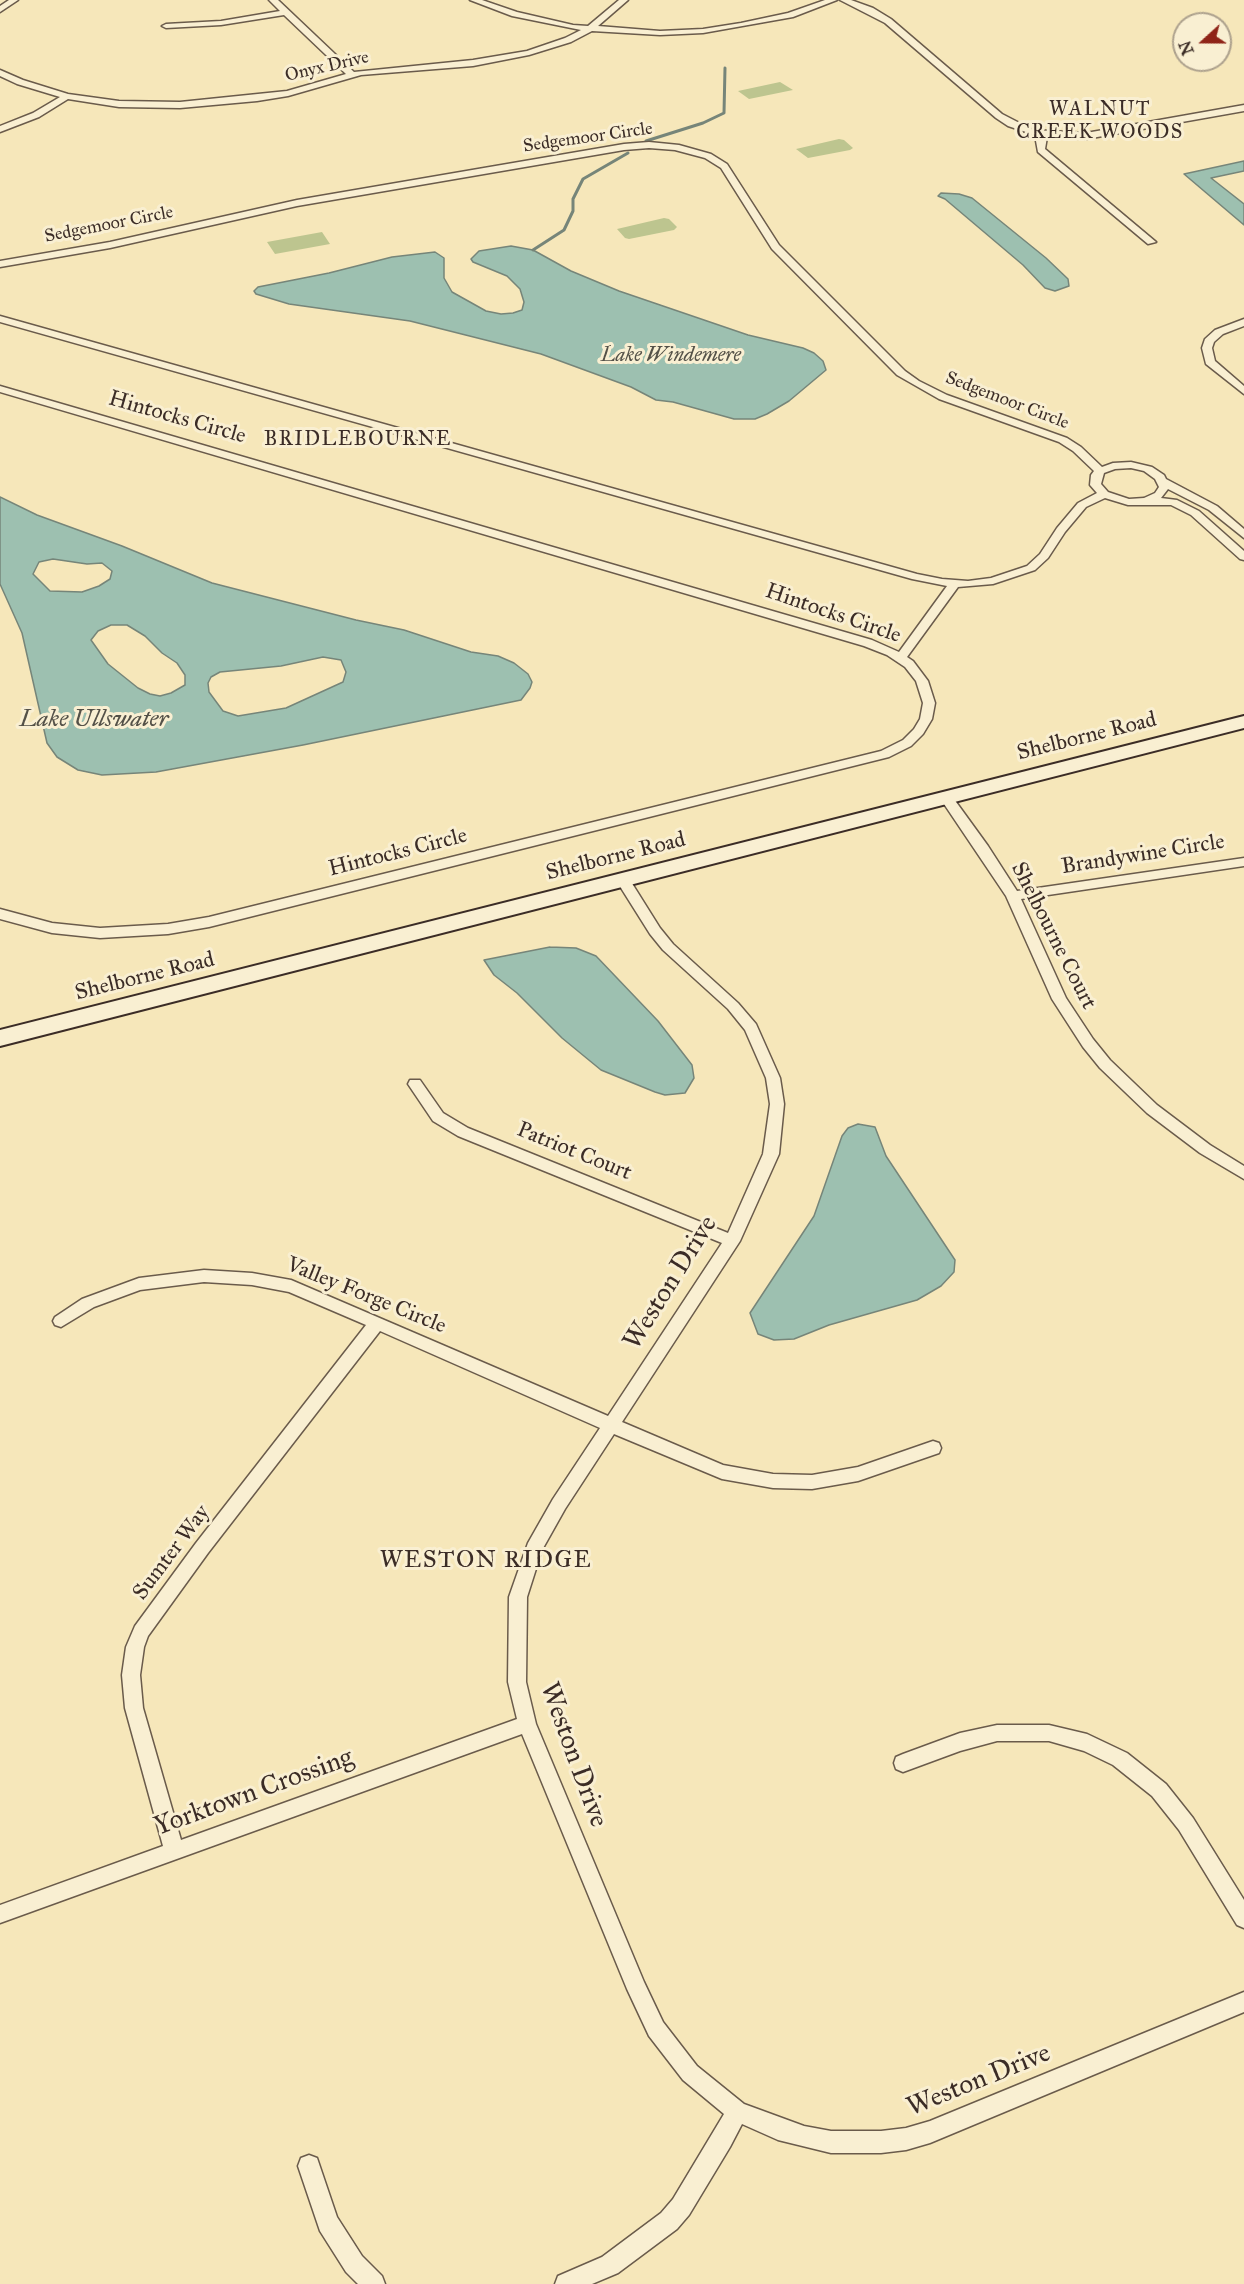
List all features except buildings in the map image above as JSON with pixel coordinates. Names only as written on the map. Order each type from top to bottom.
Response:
[{"type":"street","points":[[2,7],[14,0]]},
{"type":"street","points":[[273,0],[284,13],[352,75]]},
{"type":"street","points":[[474,0],[515,14],[589,29],[660,33],[718,29],[780,17],[833,0]]},
{"type":"street","name":"Onyx Drive","points":[[0,73],[20,82],[67,96],[131,104],[202,103],[272,96],[352,75],[506,58],[556,44],[589,29],[624,0]]},
{"type":"street","points":[[844,0],[870,10],[888,21],[1005,120],[1025,130],[1043,135],[1086,136],[1244,108]]},
{"type":"street","points":[[166,26],[221,23],[284,13]]},
{"type":"street","points":[[0,129],[36,115],[67,96]]},
{"type":"street","points":[[1043,135],[1040,141],[1041,150],[1151,242]]},
{"type":"street","name":"Sedgemoor Circle","points":[[0,264],[110,245],[297,203],[624,147],[649,145],[676,147],[708,156],[724,166],[775,247],[901,373],[915,383],[944,397],[1063,440],[1077,449],[1100,471]]},
{"type":"street","points":[[0,319],[916,577],[954,584],[1002,579],[1031,568],[1044,556],[1061,530],[1082,505],[1104,494]]},
{"type":"street","points":[[1244,322],[1226,327],[1213,336],[1209,341],[1207,355],[1216,368],[1244,391]]},
{"type":"street","name":"Hintocks Circle","points":[[0,389],[868,643],[900,658],[913,669],[922,681],[929,703],[926,719],[919,731],[907,743],[885,754],[189,926],[135,933],[100,933],[52,928],[0,914]]},
{"type":"street","points":[[1244,535],[1213,508],[1164,482],[1148,469],[1131,465],[1113,466],[1096,475],[1095,485],[1104,494],[1119,500],[1165,500],[1185,507],[1206,521],[1244,557]]},
{"type":"street","points":[[1146,501],[1159,495],[1164,482]]},
{"type":"street","points":[[900,658],[949,594],[954,584]]},
{"type":"street","name":"Shelborne Road","points":[[0,1038],[1244,722]]},
{"type":"street","name":"Shelbourne Court","points":[[946,798],[1013,896],[1059,999],[1100,1057],[1152,1109],[1205,1149],[1244,1173]]},
{"type":"street","name":"Brandywine Circle","points":[[1013,896],[1244,862]]},
{"type":"street","name":"Weston Drive","points":[[623,880],[655,931],[668,947],[733,1005],[751,1028],[773,1078],[777,1104],[771,1154],[732,1241],[546,1526],[534,1548],[520,1589],[516,1619],[516,1662],[521,1701],[527,1724],[637,1989],[656,2029],[690,2073],[737,2110],[778,2129],[804,2137],[854,2143],[906,2139],[930,2132],[1244,2002]]},
{"type":"street","name":"Patriot Court","points":[[415,1084],[438,1117],[463,1132],[732,1241]]},
{"type":"street","name":"Valley Forge Circle","points":[[61,1321],[88,1303],[120,1290],[154,1281],[204,1276],[252,1279],[291,1286],[700,1464],[750,1478],[812,1482],[843,1477],[933,1448]]},
{"type":"street","name":"Sumter Way","points":[[174,1851],[134,1708],[131,1675],[135,1647],[141,1632],[202,1548],[377,1323]]},
{"type":"street","name":"Yorktown Crossing","points":[[0,1914],[527,1724]]},
{"type":"street","points":[[903,1762],[997,1732],[1049,1733],[1087,1743],[1119,1759],[1159,1790],[1186,1824],[1244,1918]]},
{"type":"street","points":[[566,2284],[610,2265],[669,2221],[681,2207],[723,2140],[737,2110]]},
{"type":"street","points":[[309,2166],[328,2223],[354,2264],[374,2284]]},
{"type":"green space","points":[[780,82],[793,90],[749,99],[738,91]]},
{"type":"green space","points":[[839,139],[844,140],[853,148],[808,158],[796,149]]},
{"type":"green space","points":[[664,218],[669,219],[677,227],[674,230],[629,239],[617,229]]},
{"type":"green space","points":[[322,232],[330,244],[275,254],[267,242]]},
{"type":"water","points":[[1244,161],[1244,171],[1211,178],[1244,204],[1244,225],[1184,174]]},
{"type":"water","points":[[941,193],[959,194],[972,198],[1046,258],[1068,279],[1069,286],[1055,291],[1045,288],[1023,265],[945,199],[938,196]]},
{"type":"water","name":"Lake Windemere","points":[[511,246],[533,250],[571,271],[619,291],[748,335],[803,348],[814,353],[823,361],[826,370],[789,401],[767,414],[755,419],[734,419],[673,402],[656,400],[631,387],[541,354],[410,321],[289,304],[256,294],[254,291],[258,287],[329,273],[392,257],[435,252],[444,258],[444,278],[452,292],[486,311],[501,314],[513,313],[522,310],[524,302],[520,289],[507,276],[473,262],[471,259],[479,251]]},
{"type":"water","name":"Lake Ullswater","points":[[0,497],[37,515],[122,546],[212,583],[404,630],[471,652],[498,656],[514,663],[528,674],[532,682],[521,700],[303,745],[156,772],[102,775],[78,770],[57,757],[47,743],[22,633],[0,584]],"holes":[[[53,559],[87,564],[102,563],[112,571],[110,579],[82,592],[50,591],[33,574],[39,562]],[[111,625],[127,625],[145,636],[162,653],[177,663],[185,675],[185,685],[160,696],[138,688],[108,664],[91,640],[98,631]],[[323,657],[341,660],[346,672],[343,682],[286,708],[238,716],[223,711],[209,692],[208,683],[211,677],[220,672],[281,666]]]},
{"type":"water","points":[[550,947],[576,948],[596,956],[658,1021],[692,1065],[694,1078],[685,1093],[665,1095],[601,1070],[562,1038],[517,993],[494,975],[484,960]]},
{"type":"water","points":[[858,1124],[875,1127],[886,1156],[955,1260],[954,1272],[941,1286],[917,1300],[829,1325],[794,1339],[774,1340],[758,1334],[750,1313],[814,1216],[842,1136],[848,1128]]},
{"type":"waterway","points":[[646,141],[703,123],[724,113],[725,68]]},
{"type":"waterway","points":[[533,250],[564,230],[573,211],[573,199],[583,179],[628,153]]},
{"type":"district","name":"WALNUT CREEK WOODS","points":[[1100,122]]},
{"type":"district","name":"BRIDLEBOURNE","points":[[358,440]]},
{"type":"district","name":"WESTON RIDGE","points":[[486,1561]]}]
